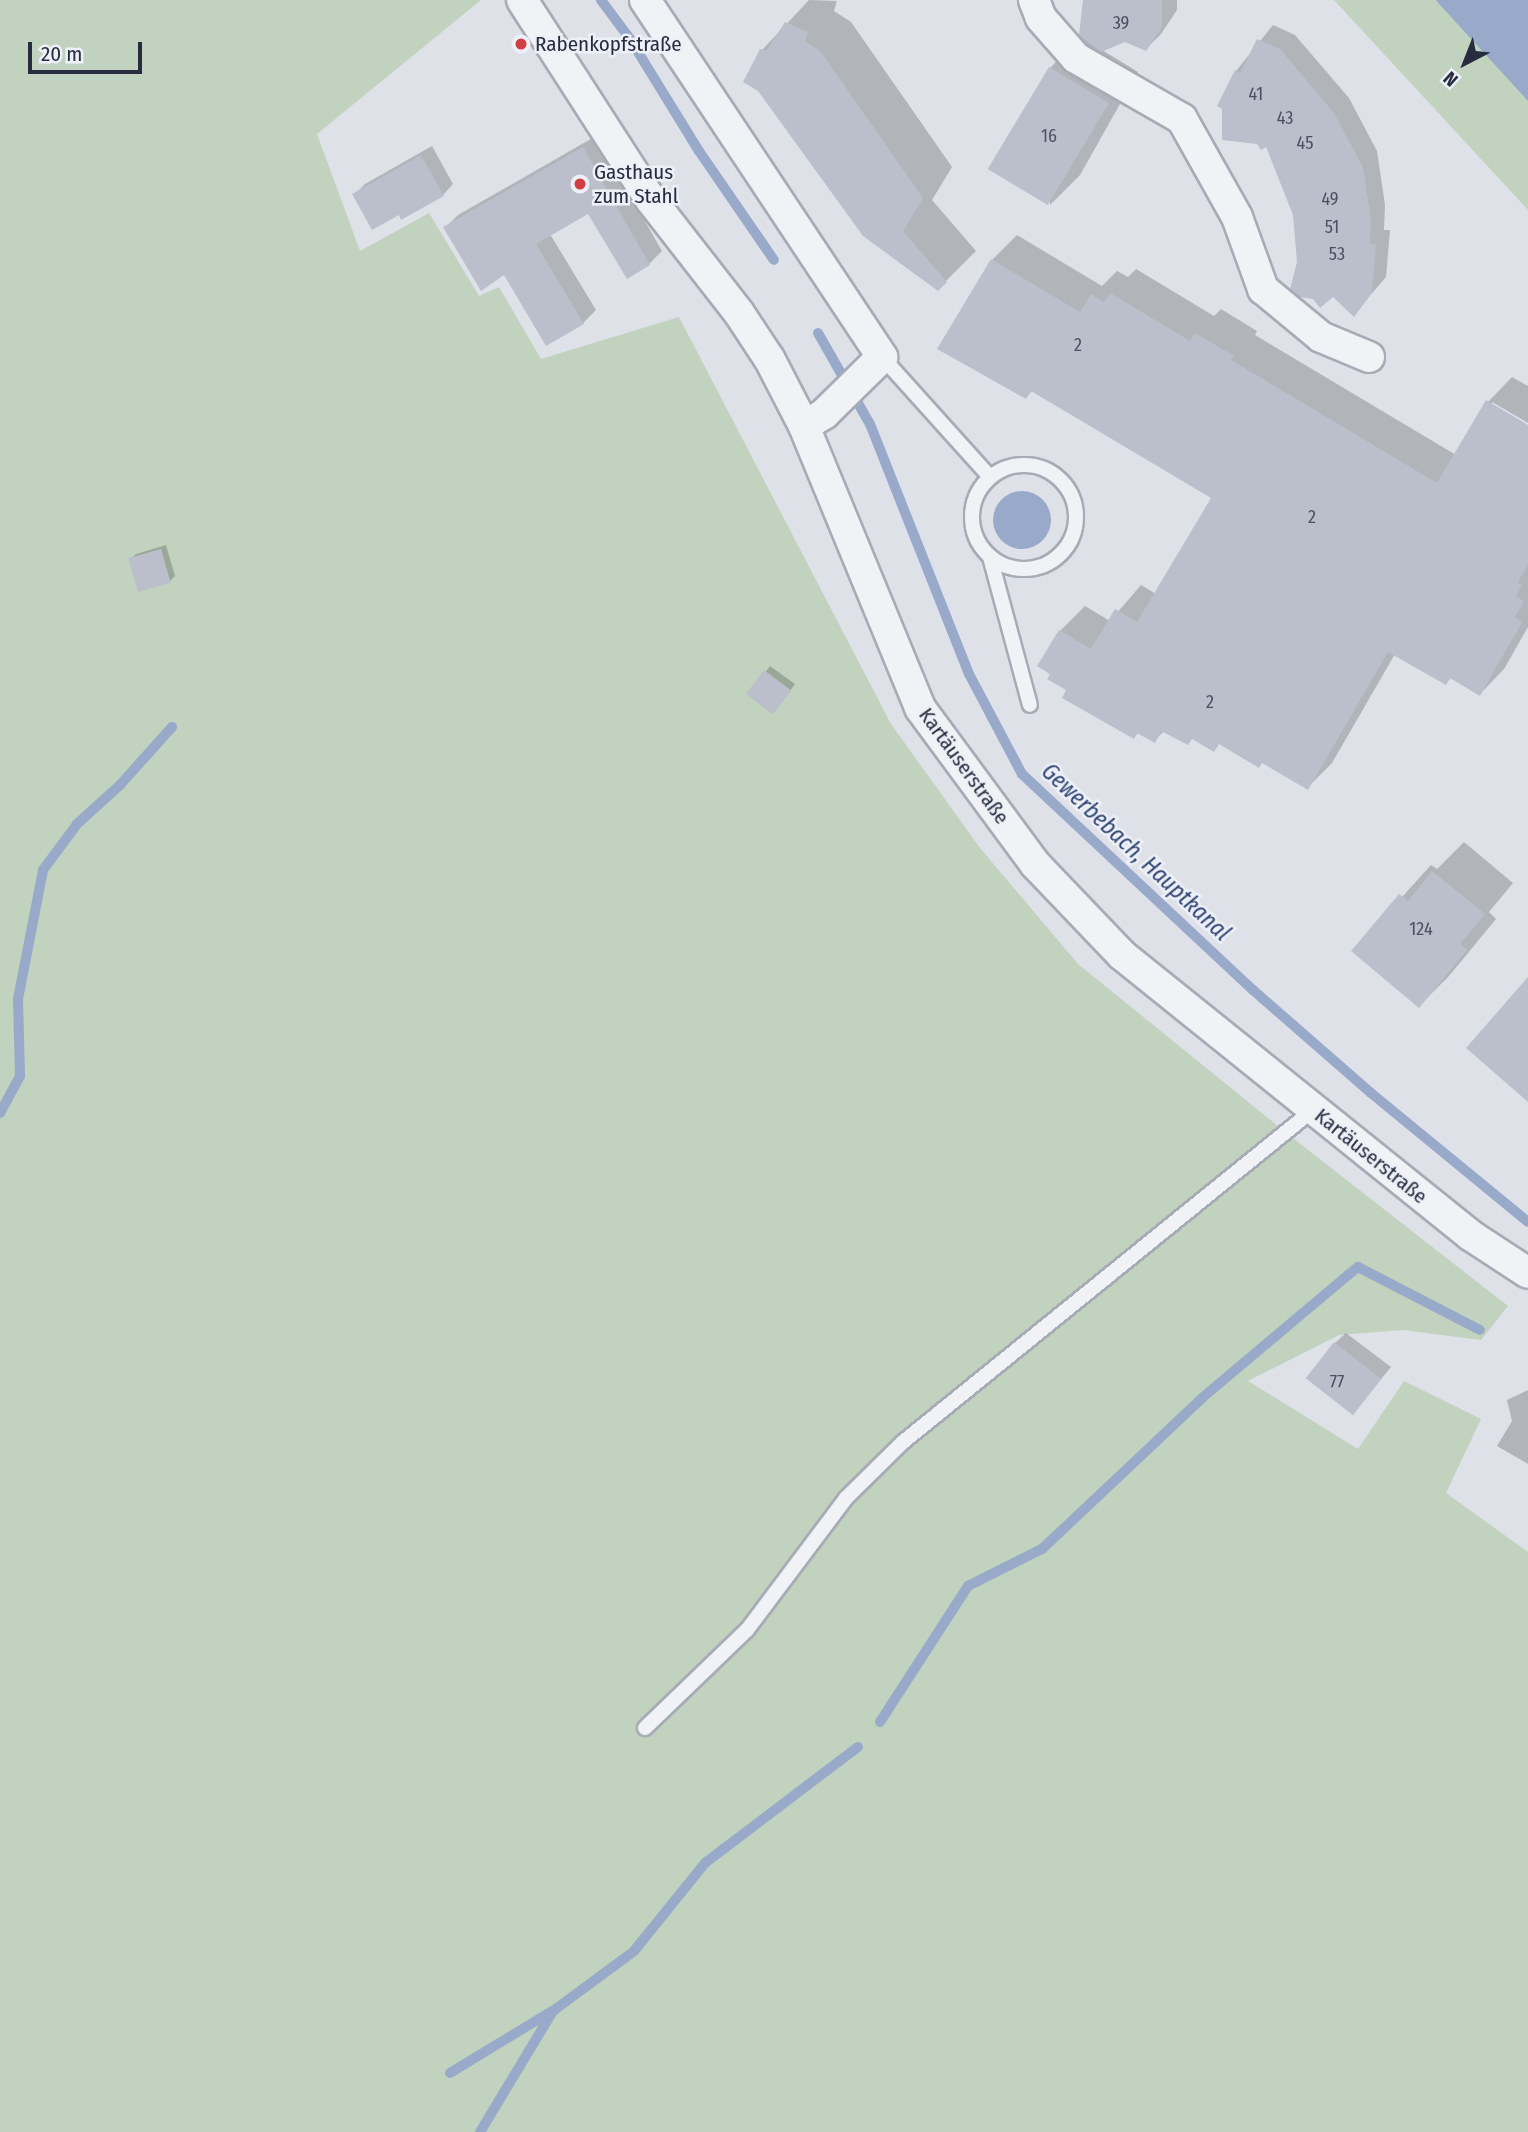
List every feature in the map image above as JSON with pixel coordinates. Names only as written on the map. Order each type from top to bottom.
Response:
[{"type":"street","name":"Kartäuserstraße","points":[[522,0],[651,200],[745,322],[814,420],[920,708],[1035,864],[1122,955],[1469,1235],[1528,1273]]},
{"type":"street","points":[[645,0],[883,357],[860,381],[814,420]]},
{"type":"street","points":[[1034,0],[1041,18],[1076,58],[1182,118],[1237,217],[1264,289],[1321,337],[1369,357]]},
{"type":"lane","points":[[883,357],[990,477]]},
{"type":"lane","points":[[1029,465],[1046,470],[1068,489],[1075,507],[1076,524],[1063,552],[1049,564],[1023,570],[1005,566],[990,557],[978,544],[972,527],[972,509],[978,492],[990,477],[1011,467],[1029,465]]},
{"type":"lane","points":[[990,557],[1030,705]]},
{"type":"lane","points":[[645,1728],[747,1630],[846,1498],[903,1442],[1313,1110]]},
{"type":"green space","points":[[0,0],[481,0],[317,134],[360,251],[429,213],[479,296],[499,287],[541,359],[679,317],[891,724],[980,848],[1078,964],[1294,1139],[1508,1306],[1481,1340],[1403,1330],[1339,1335],[1248,1381],[1358,1449],[1404,1381],[1481,1419],[1446,1493],[1528,1552],[1528,2132],[0,2132]]},
{"type":"green space","points":[[1334,0],[1528,0],[1528,210]]},
{"type":"water","points":[[1436,0],[1528,0],[1528,101],[1441,6]]},
{"type":"water","points":[[1016,491],[1028,491],[1043,499],[1051,514],[1051,526],[1043,541],[1028,549],[1016,549],[1001,541],[993,526],[993,514],[1001,499]]},
{"type":"building","points":[[1083,0],[1162,0],[1162,27],[1146,51],[1125,42],[1101,52],[1079,35]]},
{"type":"building","points":[[785,22],[808,32],[805,41],[821,52],[923,198],[903,231],[947,282],[938,291],[863,236],[758,91],[743,82],[760,49],[767,50]]},
{"type":"building","points":[[1257,39],[1280,49],[1334,113],[1363,167],[1371,220],[1370,244],[1376,244],[1372,293],[1354,317],[1333,297],[1320,308],[1313,299],[1300,297],[1290,289],[1297,262],[1293,215],[1266,147],[1261,150],[1257,144],[1222,140],[1222,109],[1217,106],[1235,70],[1240,73]]},
{"type":"building","points":[[1049,67],[1109,103],[1048,205],[988,169]]},
{"type":"building","points":[[583,147],[650,265],[627,279],[588,214],[536,244],[584,324],[546,346],[504,275],[481,291],[443,227]]},
{"type":"building","points":[[421,155],[444,196],[401,220],[399,215],[372,230],[352,194]]},
{"type":"building","points":[[991,259],[1080,312],[1091,294],[1104,302],[1110,293],[1190,341],[1195,333],[1234,356],[1231,360],[1437,483],[1486,400],[1528,425],[1528,565],[1518,582],[1522,585],[1516,596],[1524,601],[1515,617],[1522,622],[1480,696],[1450,678],[1446,685],[1388,652],[1308,790],[1262,763],[1259,768],[1219,744],[1214,752],[1192,739],[1188,745],[1161,731],[1155,743],[1137,733],[1134,739],[1062,698],[1066,690],[1047,679],[1050,674],[1037,666],[1059,630],[1091,649],[1115,609],[1137,622],[1211,498],[1031,391],[1026,399],[937,349]]},
{"type":"building","points":[[161,549],[171,583],[138,592],[128,558]]},
{"type":"building","points":[[764,670],[791,690],[773,714],[746,694]]},
{"type":"building","points":[[1432,871],[1485,914],[1460,944],[1467,950],[1419,1008],[1351,951],[1399,894],[1408,901]]},
{"type":"building","points":[[1528,977],[1528,1102],[1466,1048]]},
{"type":"building","points":[[1334,1342],[1381,1379],[1353,1415],[1306,1378]]},
{"type":"waterway","name":"Gewerbebach, Hauptkanal","points":[[601,0],[630,39],[699,151],[774,260]]},
{"type":"waterway","name":"Gewerbebach, Hauptkanal","points":[[818,333],[870,424],[969,674],[1022,774],[1253,990],[1371,1093],[1528,1222]]},
{"type":"waterway","points":[[0,1113],[20,1076],[18,999],[43,870],[77,824],[120,785],[172,727]]},
{"type":"waterway","points":[[880,1722],[968,1586],[1042,1549],[1202,1398],[1358,1267],[1480,1330]]},
{"type":"waterway","points":[[480,2132],[553,2011],[634,1951],[705,1863],[858,1747]]},
{"type":"waterway","points":[[450,2073],[552,2011]]},
{"type":"place","name":"Rabenkopfstraße","points":[[521,44]]},
{"type":"place","name":"Gasthaus zum Stahl","points":[[580,184]]}]
